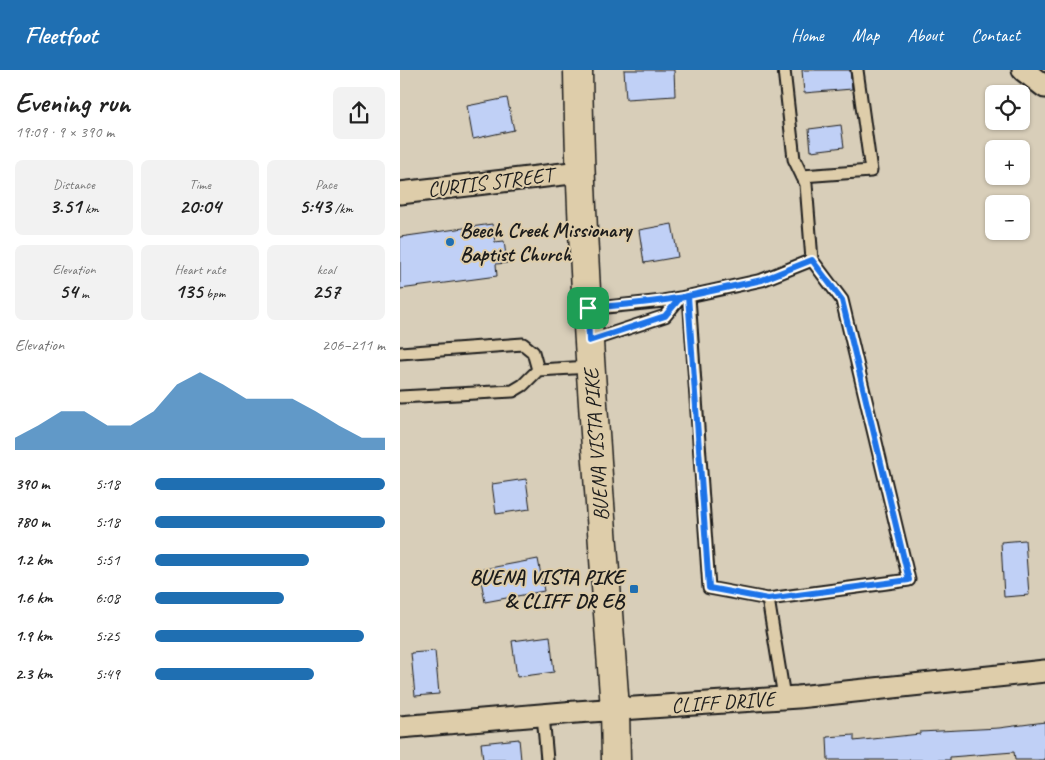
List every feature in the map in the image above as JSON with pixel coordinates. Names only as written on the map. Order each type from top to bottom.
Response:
[{"type":"main road","name":"BUENA VISTA PIKE","points":[[578,70],[580,172],[590,354],[615,709],[616,760]]},
{"type":"street","points":[[1023,70],[1045,87]]},
{"type":"street","name":"CURTIS STREET","points":[[400,193],[580,172]]},
{"type":"street","name":"CLIFF DRIVE","points":[[400,727],[615,709],[784,698],[1045,670]]},
{"type":"lane","points":[[684,297],[709,588],[768,599],[909,580],[842,300],[812,260],[806,184],[794,160],[784,70]]},
{"type":"lane","points":[[802,176],[871,170],[857,70]]},
{"type":"lane","points":[[588,308],[663,301],[684,297],[762,280],[812,260]]},
{"type":"lane","points":[[400,397],[513,391],[523,385],[538,370],[590,354],[665,316],[684,297]]},
{"type":"lane","points":[[400,353],[523,344],[533,352],[538,370]]},
{"type":"lane","points":[[768,599],[784,698]]},
{"type":"lane","points":[[543,715],[547,760]]},
{"type":"building","points":[[624,70],[674,70],[675,96],[626,99]]},
{"type":"building","points":[[802,70],[850,70],[852,89],[804,93]]},
{"type":"building","points":[[507,98],[514,130],[473,139],[467,106]]},
{"type":"building","points":[[841,125],[844,147],[811,151],[809,129]]},
{"type":"building","points":[[492,224],[495,242],[504,241],[507,263],[496,264],[497,276],[400,289],[400,237]]},
{"type":"building","points":[[672,224],[678,257],[644,263],[639,230]]},
{"type":"building","points":[[526,479],[530,509],[496,514],[492,484]]},
{"type":"building","points":[[1025,540],[1029,595],[1004,597],[1001,542]]},
{"type":"building","points":[[538,559],[544,591],[485,602],[479,570]]},
{"type":"building","points":[[550,636],[554,672],[517,677],[512,641]]},
{"type":"building","points":[[435,651],[439,694],[415,696],[411,653]]},
{"type":"building","points":[[1045,722],[1045,760],[1015,760],[1014,752],[950,757],[950,760],[828,760],[827,737],[854,735],[854,741],[920,734],[920,732],[999,728]]},
{"type":"building","points":[[519,739],[521,760],[483,760],[481,743]]},
{"type":"place","name":"Beech Creek Missionary Baptist Church","points":[[450,242]]},
{"type":"place","name":"BUENA VISTA PIKE & CLIFF DR EB","points":[[634,589]]},
{"type":"route","points":[[588,308],[589,341],[665,316],[680,298],[688,296],[709,588],[768,599],[909,580],[842,300],[812,260],[762,280],[688,296],[680,298],[588,308]]}]
